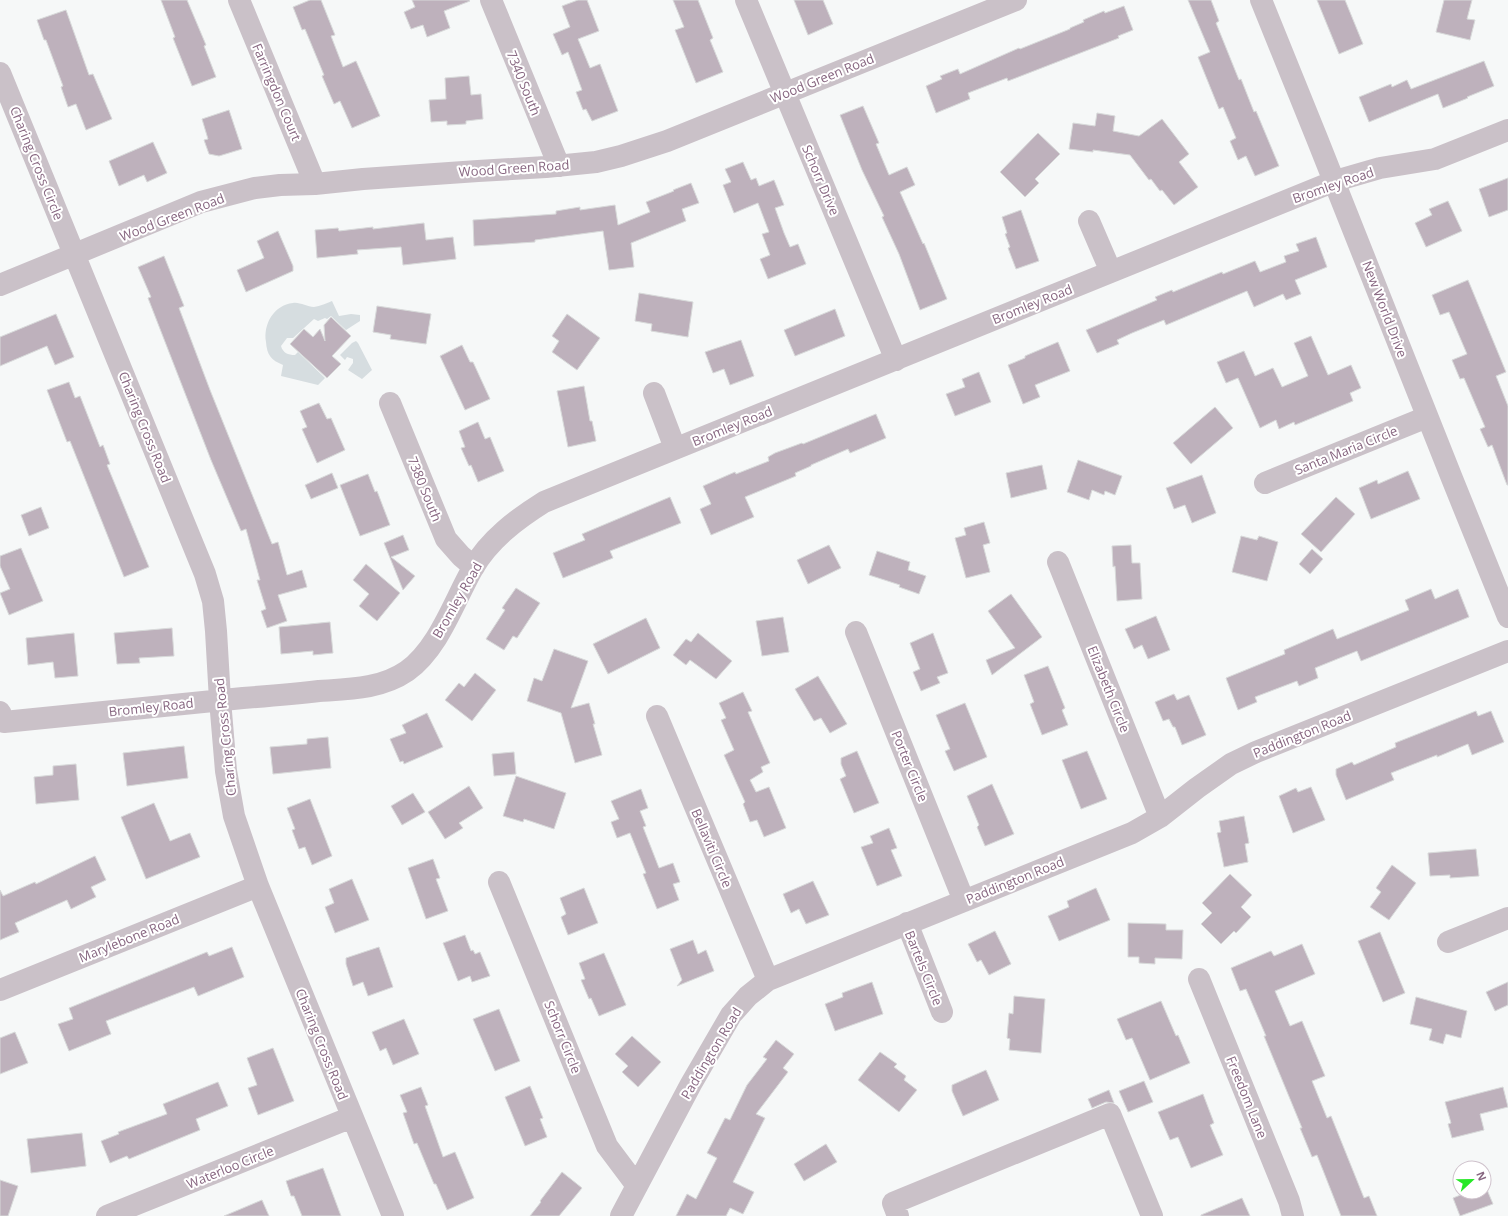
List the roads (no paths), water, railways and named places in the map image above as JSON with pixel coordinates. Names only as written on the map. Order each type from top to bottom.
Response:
[{"type":"street","name":"Farringdon Court","points":[[239,0],[315,184]]},
{"type":"street","name":"7340 South","points":[[490,0],[558,166]]},
{"type":"street","name":"Schorr Drive","points":[[746,0],[896,360]]},
{"type":"street","name":"New World Drive","points":[[1261,0],[1508,617]]},
{"type":"street","name":"Wood Green Road","points":[[0,285],[202,202],[256,188],[280,185],[315,184],[558,166],[596,162],[651,147],[784,94],[1008,1]]},
{"type":"street","name":"Charing Cross Circle","points":[[0,73],[75,254]]},
{"type":"street","name":"Bromley Road","points":[[2,717],[368,688],[390,680],[407,671],[420,660],[436,638],[474,567],[496,538],[519,518],[544,502],[1335,182],[1380,168],[1435,159],[1508,130]]},
{"type":"street","points":[[1089,221],[1111,272]]},
{"type":"street","name":"Charing Cross Road","points":[[75,254],[205,574],[213,601],[226,771],[234,816],[258,886],[393,1216]]},
{"type":"street","points":[[654,393],[675,448]]},
{"type":"street","name":"7380 South","points":[[390,403],[446,539],[461,556],[474,567]]},
{"type":"street","name":"Santa Maria Circle","points":[[1265,482],[1427,417]]},
{"type":"street","name":"Elizabeth Circle","points":[[1058,562],[1160,817]]},
{"type":"street","name":"Porter Circle","points":[[856,632],[964,901]]},
{"type":"street","name":"Paddington Road","points":[[621,1216],[691,1084],[731,1015],[748,996],[768,980],[1132,832],[1160,817],[1231,764],[1256,752],[1508,651]]},
{"type":"street","name":"Bellaviti Circle","points":[[657,716],[768,980]]},
{"type":"street","name":"Schorr Circle","points":[[499,882],[607,1146],[638,1186]]},
{"type":"street","name":"Marylebone Road","points":[[0,990],[258,886]]},
{"type":"street","points":[[1448,942],[1508,918]]},
{"type":"street","name":"Bartels Circle","points":[[907,923],[942,1012]]},
{"type":"street","name":"Freedom Lane","points":[[1199,979],[1289,1201],[1293,1216]]},
{"type":"street","points":[[896,1209],[1110,1114],[1152,1216]]},
{"type":"street","name":"Waterloo Circle","points":[[107,1216],[352,1117]]}]
